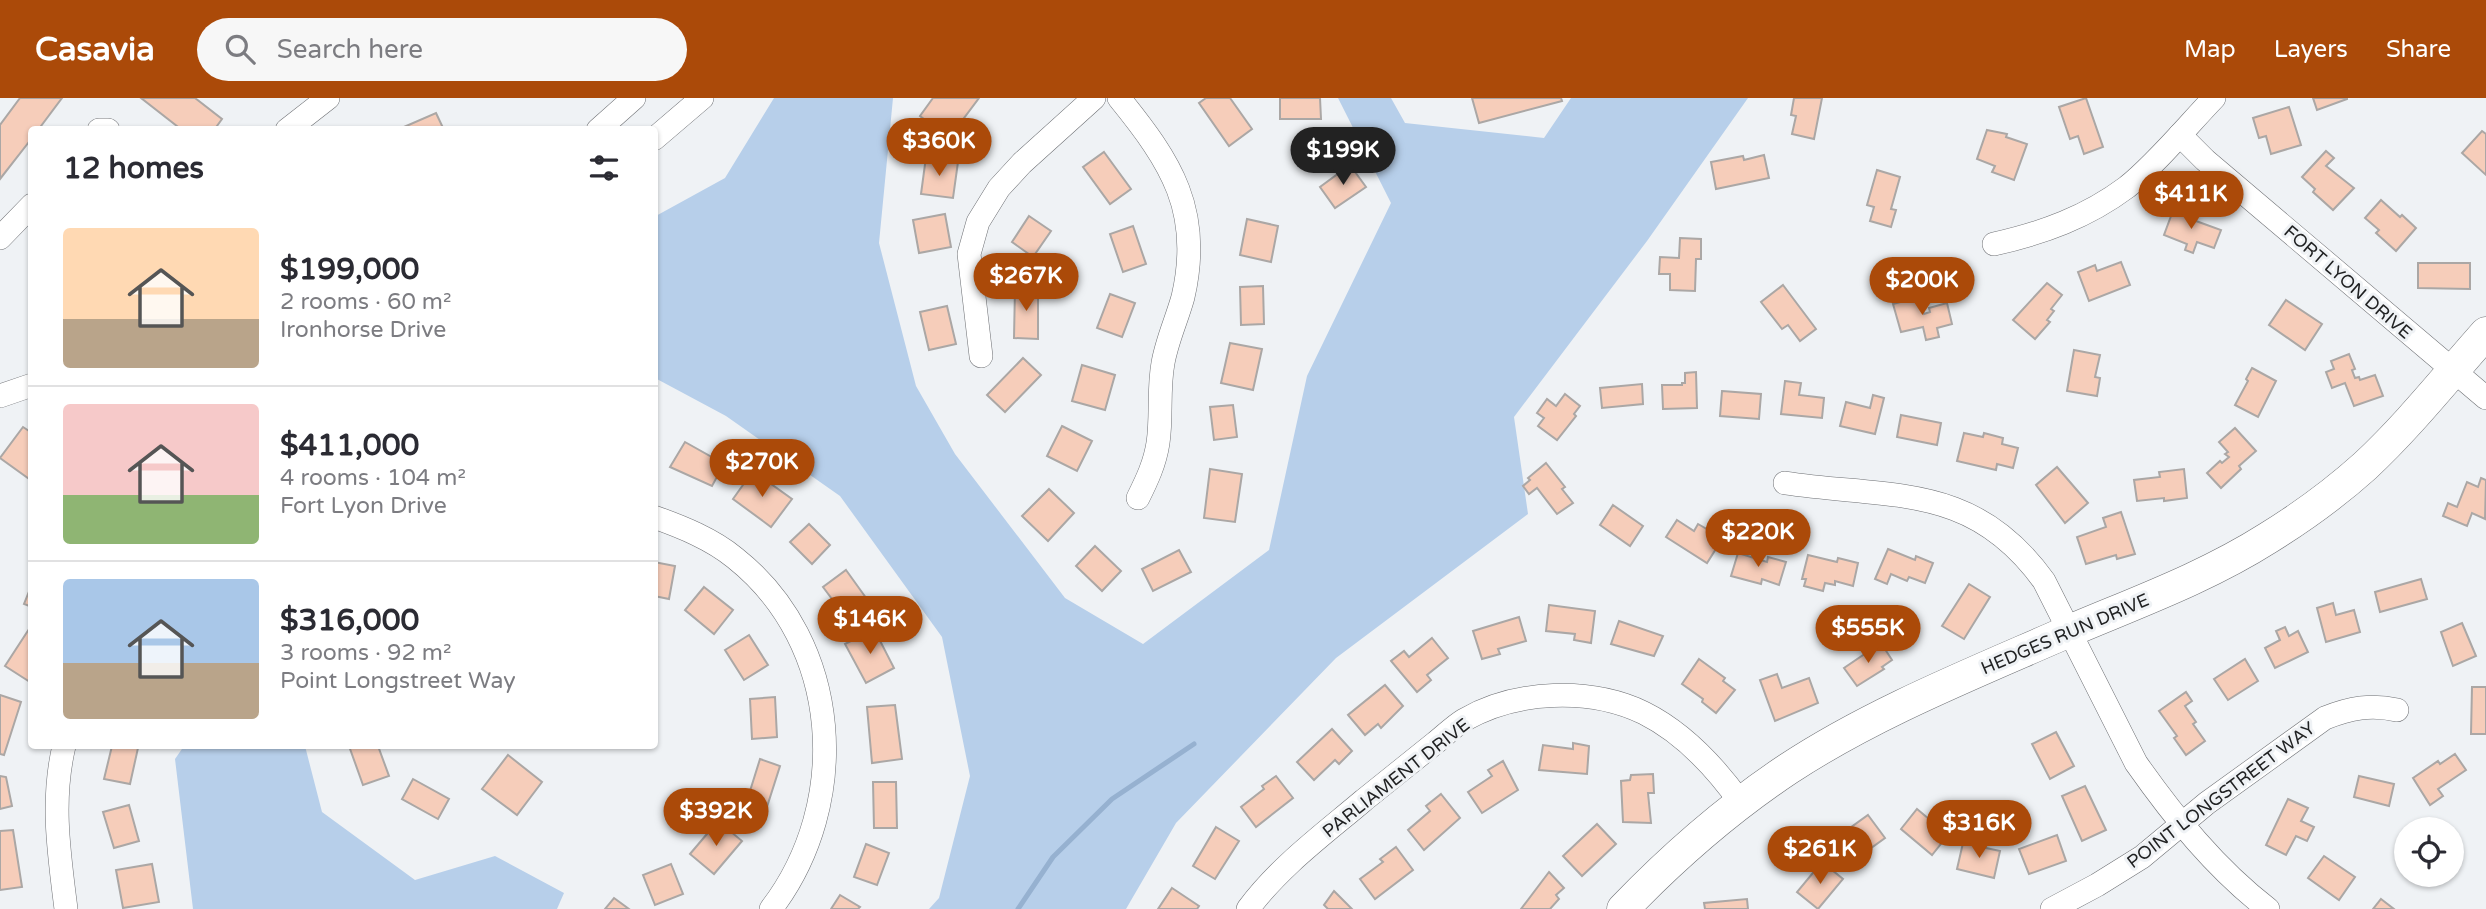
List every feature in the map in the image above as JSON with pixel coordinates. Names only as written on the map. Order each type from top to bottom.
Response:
[{"type":"street","points":[[292,126],[328,98]]},
{"type":"street","points":[[602,126],[634,98]]},
{"type":"street","points":[[658,136],[702,98]]},
{"type":"street","points":[[981,356],[969,254],[978,222],[999,188],[1022,163],[1094,98]]},
{"type":"street","points":[[1119,98],[1147,132],[1172,172],[1185,211],[1188,240],[1188,263],[1182,298],[1163,363],[1157,445],[1149,475],[1138,498]]},
{"type":"street","points":[[1994,244],[2027,237],[2061,225],[2129,186],[2214,98]]},
{"type":"street","name":"FORT LYON DRIVE","points":[[2180,135],[2205,160],[2486,398]]},
{"type":"street","points":[[0,238],[28,209]]},
{"type":"street","name":"HEDGES RUN DRIVE","points":[[1623,909],[1692,842],[1789,769],[1910,703],[2217,567],[2267,539],[2314,507],[2364,466],[2402,429],[2486,333]]},
{"type":"street","points":[[0,396],[28,386]]},
{"type":"street","points":[[1785,483],[1935,501],[1966,512],[2008,539],[2028,559],[2043,581],[2136,763],[2182,825],[2218,864],[2268,909]]},
{"type":"street","points":[[658,519],[702,537],[734,556],[748,570],[771,594],[790,621],[806,650],[817,681],[826,740],[825,775],[819,809],[798,868],[771,909]]},
{"type":"street","name":"PARLIAMENT DRIVE","points":[[1248,909],[1282,870],[1464,721],[1513,701],[1554,696],[1584,697],[1607,701],[1646,714],[1701,755],[1741,803]]},
{"type":"street","name":"POINT LONGSTREET WAY","points":[[2052,909],[2142,857],[2207,803],[2325,718],[2364,706],[2397,710]]},
{"type":"street","points":[[63,749],[56,791],[56,823],[66,909]]},
{"type":"shaded area","points":[[774,98],[893,98],[879,243],[916,386],[955,454],[1065,598],[1143,644],[1269,550],[1307,376],[1391,203],[1338,98],[1391,98],[1405,123],[1544,138],[1571,98],[1748,98],[1647,241],[1514,417],[1528,514],[1336,658],[1176,823],[1126,909],[929,909],[939,898],[970,776],[942,637],[840,496],[726,416],[658,380],[658,215],[725,178]]},
{"type":"shaded area","points":[[182,749],[306,749],[322,812],[415,880],[495,856],[564,893],[557,909],[193,909],[175,759]]},
{"type":"building","points":[[20,98],[62,98],[41,126],[28,126],[28,143],[0,179],[0,125]]},
{"type":"building","points":[[141,98],[195,98],[222,119],[217,126],[177,126]]},
{"type":"building","points":[[933,98],[979,98],[949,138],[920,116]]},
{"type":"building","points":[[1206,98],[1230,98],[1252,129],[1229,146],[1199,103]]},
{"type":"building","points":[[1280,98],[1320,98],[1321,119],[1280,119]]},
{"type":"building","points":[[1472,98],[1561,98],[1562,101],[1479,123]]},
{"type":"building","points":[[1794,98],[1822,98],[1814,139],[1792,134],[1796,116],[1791,115]]},
{"type":"building","points":[[2086,98],[2103,147],[2084,154],[2078,136],[2070,139],[2059,107]]},
{"type":"building","points":[[2313,98],[2347,98],[2347,99],[2317,110]]},
{"type":"building","points":[[2289,107],[2301,145],[2271,154],[2266,136],[2259,138],[2253,118]]},
{"type":"building","points":[[436,113],[442,126],[406,126]]},
{"type":"building","points":[[1987,130],[2007,134],[2006,137],[2027,144],[2014,180],[1992,172],[1995,166],[1977,159]]},
{"type":"building","points":[[2482,131],[2486,134],[2486,175],[2462,153]]},
{"type":"building","points":[[2326,151],[2334,158],[2326,166],[2354,188],[2333,210],[2313,192],[2315,189],[2302,177]]},
{"type":"building","points":[[1104,152],[1131,189],[1110,204],[1083,167]]},
{"type":"building","points":[[1764,155],[1769,178],[1716,189],[1711,162],[1743,156],[1744,160]]},
{"type":"building","points":[[926,157],[958,162],[953,198],[921,194]]},
{"type":"building","points":[[1350,165],[1366,187],[1335,208],[1320,187]]},
{"type":"building","points":[[1877,170],[1900,177],[1891,209],[1896,210],[1891,227],[1870,221],[1874,207],[1867,205]]},
{"type":"building","points":[[2381,200],[2416,228],[2396,251],[2376,233],[2379,230],[2365,218]]},
{"type":"building","points":[[2174,208],[2197,217],[2196,221],[2221,230],[2214,248],[2197,242],[2193,253],[2185,250],[2187,244],[2164,235]]},
{"type":"building","points":[[945,214],[951,247],[919,253],[913,220]]},
{"type":"building","points":[[1029,216],[1051,231],[1033,257],[1012,242]]},
{"type":"building","points":[[1247,219],[1278,226],[1271,262],[1240,255]]},
{"type":"building","points":[[1133,226],[1146,264],[1123,272],[1110,234]]},
{"type":"building","points":[[1680,238],[1701,239],[1701,259],[1696,259],[1695,291],[1670,290],[1670,274],[1659,274],[1660,257],[1679,258]]},
{"type":"building","points":[[2121,262],[2130,285],[2089,301],[2078,272],[2095,265],[2097,271]]},
{"type":"building","points":[[2418,263],[2470,263],[2470,289],[2418,288]]},
{"type":"building","points":[[2047,283],[2062,295],[2051,309],[2054,311],[2047,320],[2050,322],[2035,339],[2013,320]]},
{"type":"building","points":[[1783,285],[1816,329],[1800,341],[1788,325],[1782,329],[1761,302]]},
{"type":"building","points":[[1263,286],[1264,324],[1241,325],[1240,287]]},
{"type":"building","points":[[1015,288],[1038,288],[1038,339],[1014,338]]},
{"type":"building","points":[[1110,294],[1135,303],[1122,337],[1097,328]]},
{"type":"building","points":[[1919,297],[1924,314],[1930,312],[1929,308],[1947,303],[1952,324],[1937,328],[1939,337],[1926,340],[1923,327],[1901,332],[1893,304]]},
{"type":"building","points":[[2286,300],[2322,324],[2305,350],[2269,325]]},
{"type":"building","points":[[947,306],[956,344],[929,350],[920,312]]},
{"type":"building","points":[[1230,343],[1262,349],[1253,390],[1221,383]]},
{"type":"building","points":[[2074,350],[2100,355],[2095,377],[2100,378],[2097,396],[2067,391]]},
{"type":"building","points":[[2349,354],[2355,369],[2352,370],[2355,378],[2359,377],[2360,380],[2375,375],[2383,396],[2354,406],[2345,383],[2332,388],[2326,372],[2334,369],[2331,361]]},
{"type":"building","points":[[1023,358],[1041,375],[1005,412],[987,395]]},
{"type":"building","points":[[1082,365],[1115,375],[1105,410],[1072,401]]},
{"type":"building","points":[[2252,368],[2276,381],[2258,417],[2235,405]]},
{"type":"building","points":[[1696,372],[1697,408],[1663,409],[1662,385],[1682,385],[1685,383],[1685,373]]},
{"type":"building","points":[[1785,381],[1801,383],[1799,395],[1824,398],[1822,418],[1781,414]]},
{"type":"building","points":[[1642,384],[1643,404],[1602,408],[1600,388]]},
{"type":"building","points":[[1722,391],[1761,394],[1759,419],[1720,416]]},
{"type":"building","points":[[1565,394],[1580,406],[1574,414],[1576,416],[1557,440],[1538,426],[1544,418],[1537,413],[1547,399],[1556,406]]},
{"type":"building","points":[[1873,395],[1884,398],[1875,434],[1840,426],[1846,402],[1870,408]]},
{"type":"building","points":[[1233,405],[1237,437],[1214,440],[1210,407]]},
{"type":"building","points":[[1901,415],[1941,423],[1937,445],[1897,437]]},
{"type":"building","points":[[1062,426],[1092,441],[1077,471],[1047,456]]},
{"type":"building","points":[[23,427],[28,430],[28,478],[0,458]]},
{"type":"building","points":[[2235,428],[2256,451],[2221,488],[2207,473],[2229,457],[2219,442]]},
{"type":"building","points":[[1964,433],[1983,437],[1984,433],[2003,438],[2002,444],[2018,448],[2013,468],[1997,464],[1996,470],[1957,461]]},
{"type":"building","points":[[685,442],[724,464],[712,486],[670,467]]},
{"type":"building","points":[[1546,463],[1565,487],[1562,489],[1573,503],[1557,514],[1537,488],[1529,494],[1523,486],[1530,480],[1528,478]]},
{"type":"building","points":[[2057,467],[2088,503],[2065,523],[2036,485]]},
{"type":"building","points":[[1210,469],[1242,474],[1235,522],[1204,518]]},
{"type":"building","points":[[2184,469],[2187,498],[2137,501],[2134,480],[2160,477],[2159,472]]},
{"type":"building","points":[[753,471],[792,499],[771,527],[733,499]]},
{"type":"building","points":[[2481,478],[2486,480],[2485,519],[2472,513],[2467,526],[2443,516],[2448,503],[2457,507],[2467,482],[2478,487]]},
{"type":"building","points":[[1049,489],[1074,513],[1048,541],[1022,516]]},
{"type":"building","points":[[1613,505],[1643,526],[1630,546],[1600,525]]},
{"type":"building","points":[[2121,512],[2135,554],[2117,559],[2116,555],[2086,564],[2077,537],[2106,527],[2103,518]]},
{"type":"building","points":[[1677,520],[1694,531],[1698,524],[1717,535],[1714,541],[1719,544],[1707,563],[1666,537]]},
{"type":"building","points":[[809,524],[830,545],[812,564],[790,542]]},
{"type":"building","points":[[1095,546],[1121,571],[1102,591],[1076,566]]},
{"type":"building","points":[[1888,549],[1915,560],[1916,556],[1933,563],[1925,583],[1909,577],[1907,581],[1891,574],[1887,584],[1875,579]]},
{"type":"building","points":[[1179,550],[1191,572],[1153,591],[1142,569]]},
{"type":"building","points":[[1738,553],[1767,562],[1768,557],[1786,562],[1779,585],[1762,579],[1761,584],[1731,576]]},
{"type":"building","points":[[1808,555],[1837,562],[1838,558],[1858,563],[1853,586],[1835,581],[1835,585],[1825,583],[1823,591],[1804,586],[1806,579],[1802,579]]},
{"type":"building","points":[[658,563],[675,566],[669,599],[658,597]]},
{"type":"building","points":[[846,570],[869,602],[847,619],[823,587]]},
{"type":"building","points":[[2421,579],[2427,599],[2380,612],[2375,592]]},
{"type":"building","points":[[1969,584],[1990,597],[1964,639],[1942,626]]},
{"type":"building","points":[[704,587],[733,610],[714,634],[685,610]]},
{"type":"building","points":[[2333,603],[2336,615],[2354,610],[2360,632],[2326,642],[2317,608]]},
{"type":"building","points":[[1549,605],[1595,611],[1591,643],[1574,640],[1575,634],[1546,631]]},
{"type":"building","points":[[1519,617],[1526,641],[1498,649],[1500,654],[1482,659],[1473,631]]},
{"type":"building","points":[[1619,621],[1663,636],[1654,656],[1611,644]]},
{"type":"building","points":[[2462,623],[2476,656],[2453,666],[2441,632]]},
{"type":"building","points":[[2285,627],[2289,636],[2298,631],[2308,652],[2275,668],[2265,648],[2280,640],[2276,631]]},
{"type":"building","points":[[874,629],[894,668],[866,683],[845,644]]},
{"type":"building","points":[[28,631],[28,681],[5,666]]},
{"type":"building","points":[[749,635],[768,665],[744,680],[725,650]]},
{"type":"building","points":[[1432,638],[1448,658],[1427,675],[1431,680],[1417,692],[1391,661],[1404,651],[1409,657]]},
{"type":"building","points":[[1881,643],[1892,660],[1882,667],[1884,669],[1857,686],[1844,668]]},
{"type":"building","points":[[1699,659],[1725,678],[1723,681],[1735,690],[1716,713],[1702,702],[1703,699],[1682,684]]},
{"type":"building","points":[[2245,659],[2258,681],[2228,700],[2214,679]]},
{"type":"building","points":[[1777,674],[1782,688],[1809,678],[1818,703],[1775,721],[1760,680]]},
{"type":"building","points":[[1385,685],[1403,706],[1381,728],[1378,724],[1365,735],[1348,715]]},
{"type":"building","points":[[2472,687],[2486,687],[2486,734],[2471,734]]},
{"type":"building","points":[[2186,692],[2192,701],[2185,706],[2205,741],[2186,755],[2174,738],[2177,736],[2159,711]]},
{"type":"building","points":[[0,695],[21,702],[4,755],[0,754]]},
{"type":"building","points":[[775,697],[777,737],[752,739],[750,699]]},
{"type":"building","points":[[895,705],[902,759],[872,763],[867,707]]},
{"type":"building","points":[[1332,729],[1352,751],[1339,764],[1335,760],[1314,780],[1297,762]]},
{"type":"building","points":[[2056,732],[2074,766],[2050,779],[2032,744]]},
{"type":"building","points":[[1573,743],[1589,746],[1587,774],[1539,770],[1543,745],[1573,749]]},
{"type":"building","points":[[111,749],[138,749],[130,784],[104,779]]},
{"type":"building","points":[[350,749],[379,749],[389,776],[363,785]]},
{"type":"building","points":[[2455,754],[2466,770],[2438,789],[2443,796],[2430,805],[2413,778],[2438,761],[2440,764]]},
{"type":"building","points":[[508,755],[542,782],[517,815],[482,789]]},
{"type":"building","points":[[760,759],[780,766],[765,813],[745,807]]},
{"type":"building","points":[[1503,761],[1518,790],[1482,813],[1468,792],[1492,776],[1488,770]]},
{"type":"building","points":[[1653,774],[1654,793],[1648,793],[1651,823],[1623,822],[1621,781],[1630,780],[1631,775]]},
{"type":"building","points":[[0,776],[6,777],[12,806],[0,809]]},
{"type":"building","points":[[1276,776],[1293,798],[1256,827],[1241,807]]},
{"type":"building","points":[[2359,776],[2394,784],[2389,806],[2354,797]]},
{"type":"building","points":[[413,779],[449,799],[438,819],[402,799]]},
{"type":"building","points":[[873,782],[896,782],[897,828],[874,828]]},
{"type":"building","points":[[2085,786],[2106,830],[2082,841],[2062,796]]},
{"type":"building","points":[[1441,794],[1460,818],[1424,850],[1408,830],[1430,811],[1426,806]]},
{"type":"building","points":[[2288,799],[2308,808],[2301,821],[2314,827],[2307,841],[2296,836],[2286,855],[2266,845]]},
{"type":"building","points":[[129,805],[139,841],[114,848],[103,812]]},
{"type":"building","points":[[1917,809],[1948,835],[1932,855],[1901,829]]},
{"type":"building","points":[[1868,815],[1885,838],[1853,861],[1836,838]]},
{"type":"building","points":[[718,821],[742,841],[714,874],[690,854]]},
{"type":"building","points":[[1597,824],[1616,844],[1582,876],[1563,856]]},
{"type":"building","points":[[1216,827],[1239,841],[1215,879],[1193,866]]},
{"type":"building","points":[[13,830],[22,887],[0,890],[0,831]]},
{"type":"building","points":[[2057,835],[2066,861],[2029,874],[2019,849]]},
{"type":"building","points":[[1963,843],[2000,851],[1994,878],[1957,869]]},
{"type":"building","points":[[866,844],[889,853],[877,885],[854,877]]},
{"type":"building","points":[[1396,847],[1413,870],[1375,899],[1360,879],[1383,862],[1380,859]]},
{"type":"building","points":[[2324,856],[2355,877],[2339,900],[2308,878]]},
{"type":"building","points":[[1822,862],[1843,879],[1818,909],[1797,892]]},
{"type":"building","points":[[152,864],[159,902],[123,908],[116,870]]},
{"type":"building","points":[[671,864],[683,894],[655,905],[643,875]]},
{"type":"building","points":[[1549,872],[1564,888],[1556,895],[1559,899],[1550,909],[1521,909]]},
{"type":"building","points":[[1172,888],[1199,906],[1197,909],[1158,909]]},
{"type":"building","points":[[1334,891],[1352,909],[1328,909],[1324,905]]},
{"type":"building","points":[[840,895],[860,907],[831,909]]},
{"type":"building","points":[[614,898],[629,909],[605,909]]},
{"type":"building","points":[[1747,899],[1748,909],[1705,909],[1704,903]]},
{"type":"building","points":[[2381,899],[2394,909],[2373,909]]},
{"type":"waterway","points":[[1018,909],[1053,857],[1112,799],[1194,744]]}]
